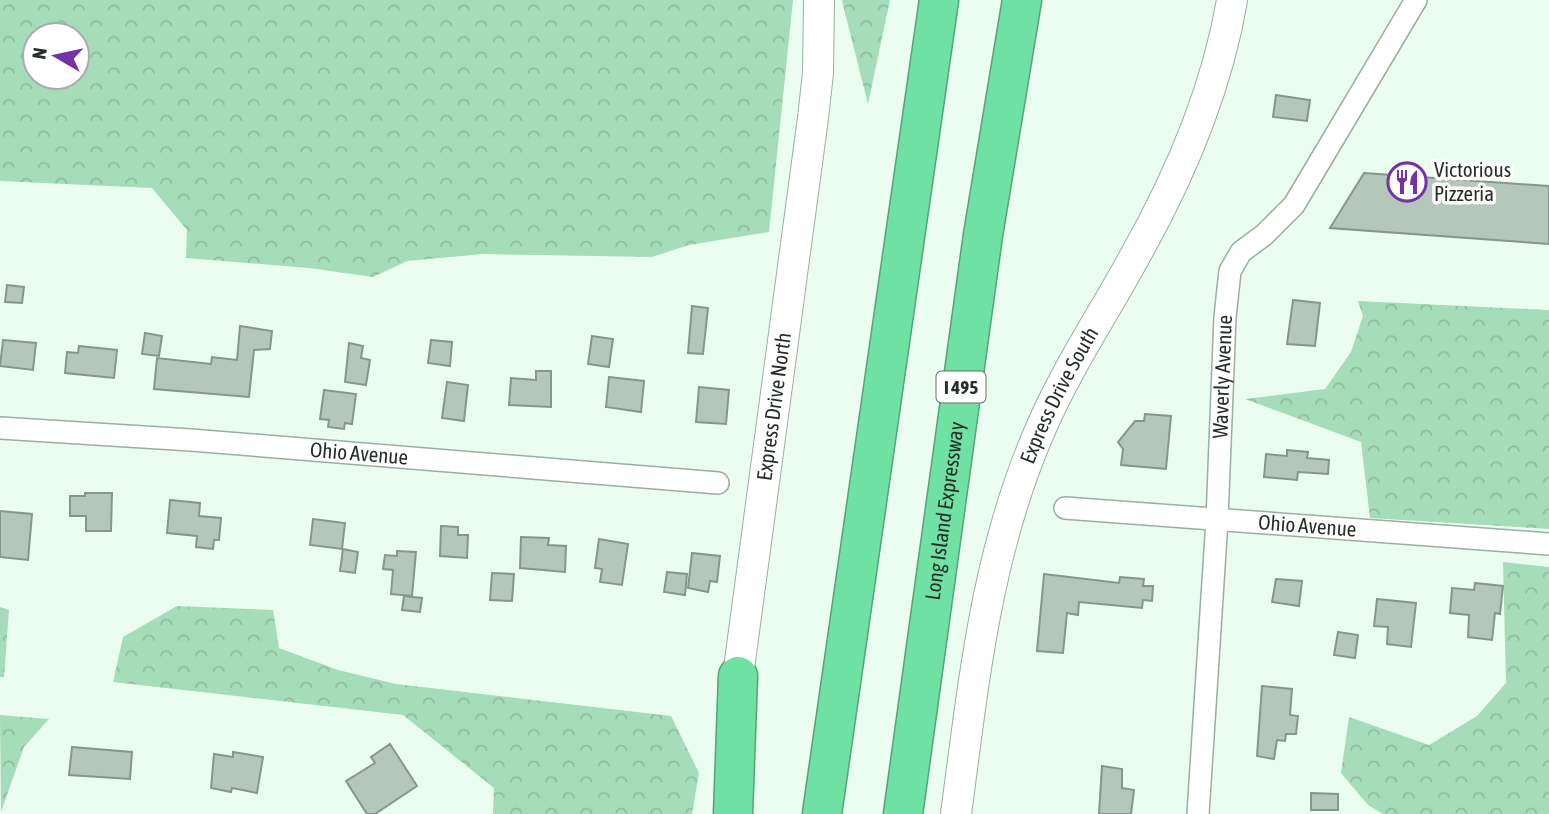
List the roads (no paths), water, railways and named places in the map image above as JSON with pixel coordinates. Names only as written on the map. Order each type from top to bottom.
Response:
[{"type":"highway","points":[[822,814],[939,0]]},
{"type":"highway","name":"Long Island Expressway","points":[[903,814],[983,235],[1022,0]]},
{"type":"highway","points":[[733,814],[738,676]]},
{"type":"main road","name":"Express Drive North","points":[[719,814],[813,118],[818,73],[819,0]]},
{"type":"main road","name":"Express Drive South","points":[[956,814],[988,590],[1016,491],[1056,396],[1144,240],[1179,169],[1206,96],[1229,20],[1232,0]]},
{"type":"street","name":"Waverly Avenue","points":[[1198,814],[1217,520],[1225,317],[1230,271],[1241,252],[1264,235],[1294,205],[1416,0]]},
{"type":"street","name":"Ohio Avenue","points":[[0,428],[191,440],[718,483]]},
{"type":"street","name":"Ohio Avenue","points":[[1065,508],[1549,544]]},
{"type":"place","name":"Victorious Pizzeria","points":[[1407,182]]}]
